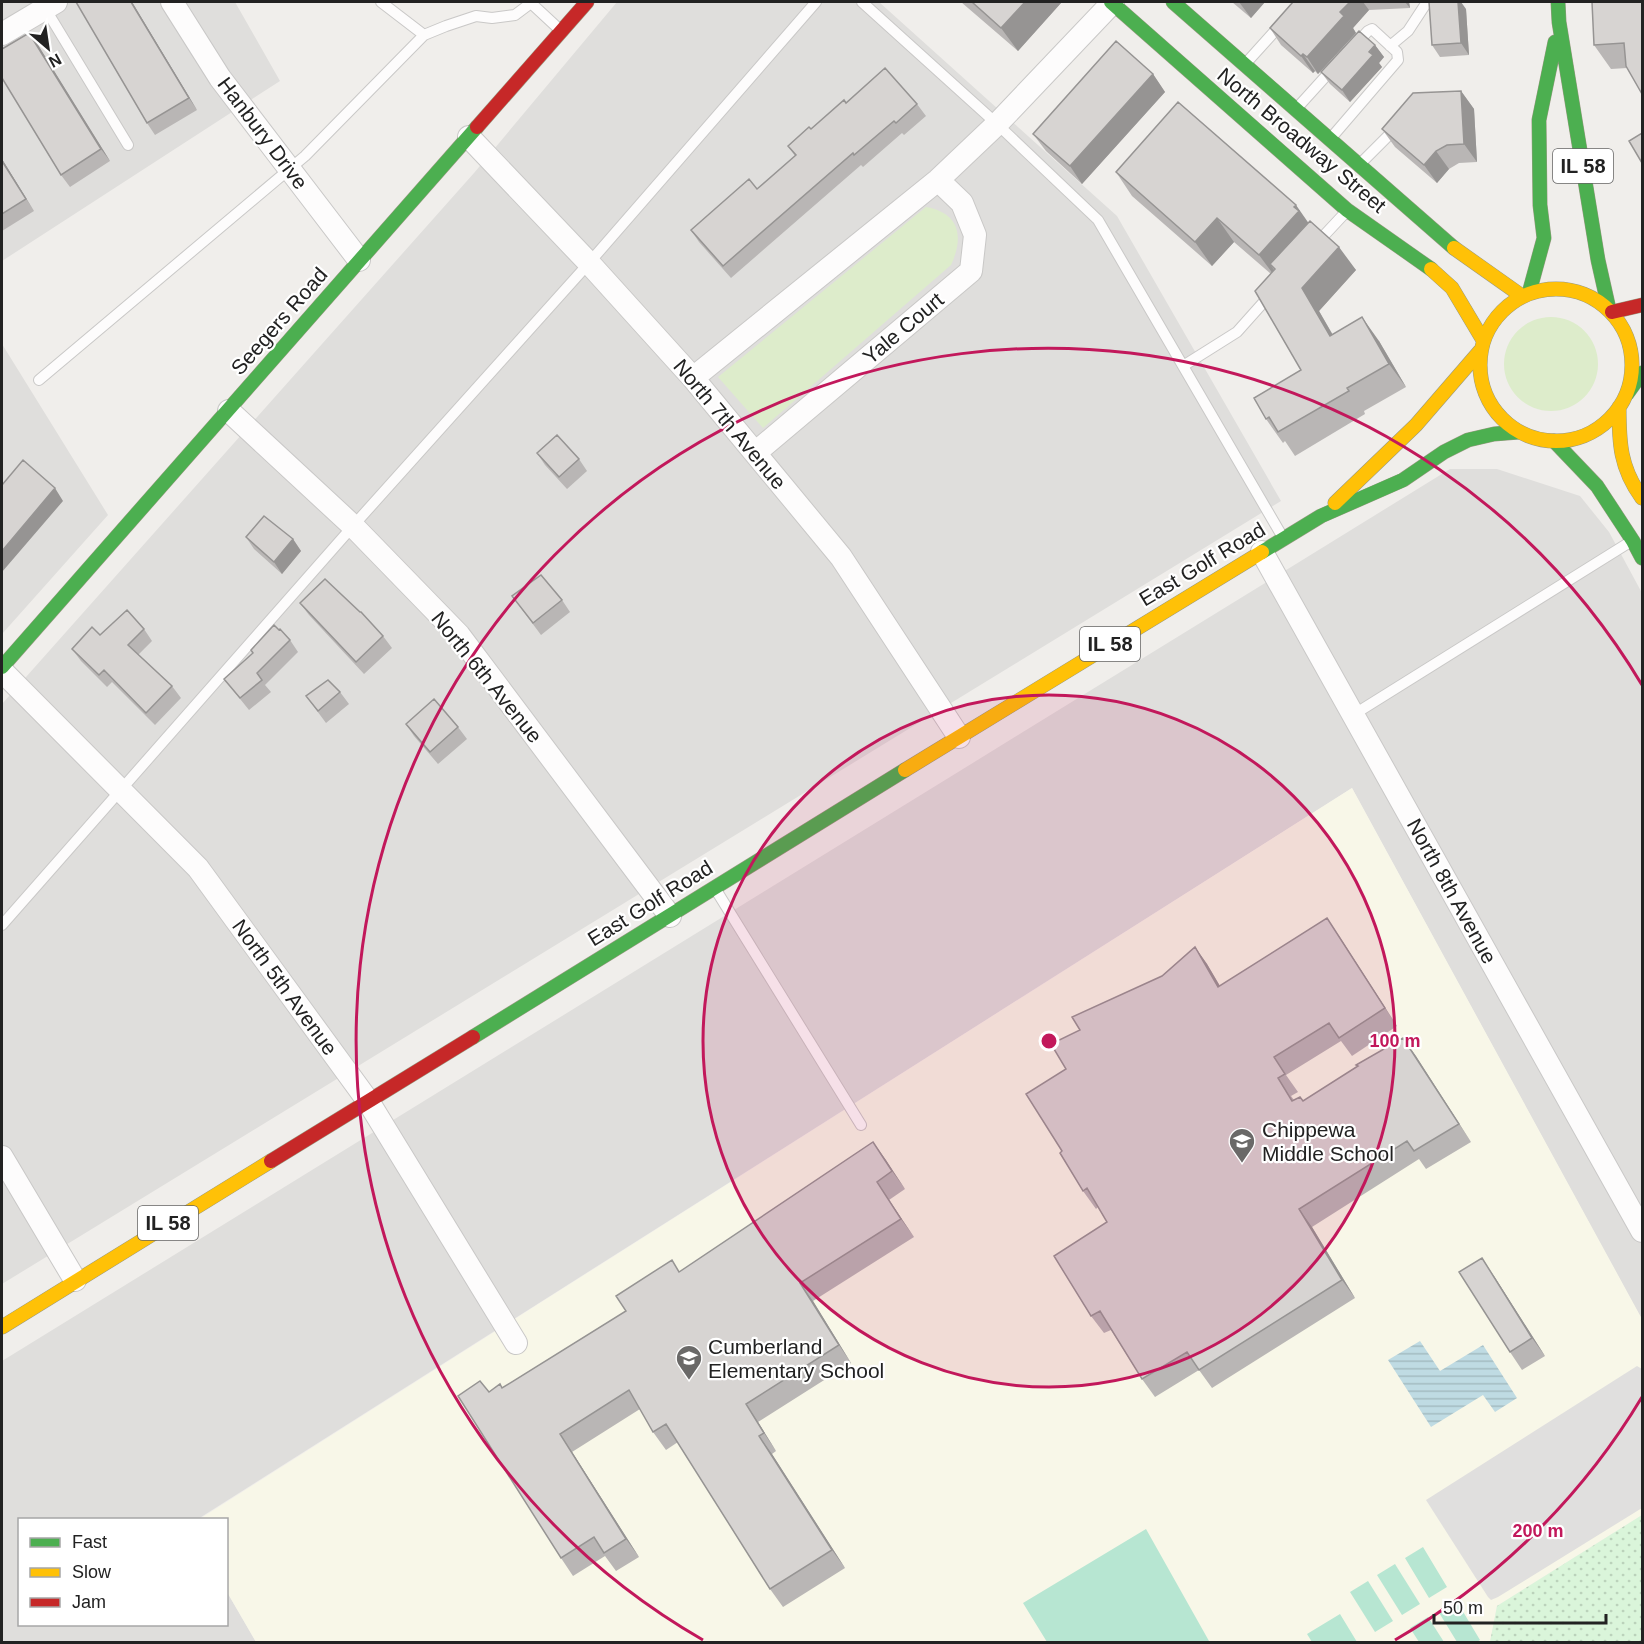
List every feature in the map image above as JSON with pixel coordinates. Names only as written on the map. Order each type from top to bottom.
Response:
[{"type":"main road","name":"Seegers Road","points":[[2,667],[587,2]]},
{"type":"main road","name":"North Broadway Street","points":[[1112,2],[1347,210],[1432,269],[1452,288],[1482,345]]},
{"type":"main road","name":"North Broadway Street","points":[[1173,2],[1455,248],[1525,295]]},
{"type":"main road","name":"IL 58","points":[[1558,2],[1559,22],[1598,261],[1611,311],[1628,337],[1633,366],[1627,394],[1619,407],[1602,426],[1579,437],[1554,441],[1536,438],[1519,432],[1500,418],[1486,398],[1480,375],[1482,345],[1492,322],[1505,307],[1525,295],[1557,288],[1585,293],[1611,311]]},
{"type":"main road","points":[[1525,295],[1544,238],[1540,205],[1539,120],[1559,22]]},
{"type":"main road","points":[[1611,311],[1642,305]]},
{"type":"main road","name":"East Golf Road","points":[[1321,516],[1416,425],[1439,400],[1482,345]]},
{"type":"main road","points":[[1627,394],[1642,373]]},
{"type":"main road","points":[[1619,407],[1619,443],[1634,487],[1642,498]]},
{"type":"main road","name":"East Golf Road","points":[[2,1327],[75,1280],[1321,516],[1403,480],[1444,452],[1468,440],[1494,434],[1519,432]]},
{"type":"main road","points":[[1554,441],[1597,486],[1638,538],[1642,558]]},
{"type":"street","name":"Hanbury Drive","points":[[172,2],[220,78],[359,260]]},
{"type":"street","points":[[693,378],[938,180],[997,124],[1112,2]]},
{"type":"street","points":[[2,34],[50,5]]},
{"type":"street","name":"North 7th Avenue","points":[[469,136],[693,378],[841,557],[959,737]]},
{"type":"street","name":"Yale Court","points":[[755,453],[971,271],[975,235],[962,203],[938,180]]},
{"type":"street","name":"North 6th Avenue","points":[[229,411],[353,526],[459,635],[670,916]]},
{"type":"street","name":"North 8th Avenue","points":[[1262,552],[1642,1231]]},
{"type":"street","name":"North 5th Avenue","points":[[2,671],[198,868],[368,1101],[516,1343]]},
{"type":"street","points":[[2,1157],[75,1280]]},
{"type":"lane","points":[[381,2],[424,35]]},
{"type":"lane","points":[[39,380],[290,169],[424,35],[476,16],[492,18],[515,15],[532,2],[561,31]]},
{"type":"lane","points":[[2,925],[353,526],[589,263],[816,2]]},
{"type":"lane","points":[[862,2],[997,124],[1098,220],[1283,539]]},
{"type":"lane","points":[[1245,64],[1301,2]]},
{"type":"lane","points":[[1390,46],[1408,31],[1427,2]]},
{"type":"lane","points":[[50,5],[128,145]]},
{"type":"lane","points":[[1296,109],[1372,29],[1397,52],[1398,60],[1330,138]]},
{"type":"lane","points":[[1360,164],[1405,120]]},
{"type":"lane","points":[[1312,249],[1347,210]]},
{"type":"lane","points":[[1183,366],[1237,332],[1274,291]]},
{"type":"lane","points":[[1353,715],[1638,538]]},
{"type":"lane","points":[[715,888],[861,1125]]},
{"type":"shaded area","points":[[2,2],[235,2],[280,81],[2,261]]},
{"type":"shaded area","points":[[617,2],[879,2],[1117,216],[1281,501],[2,1284],[2,704],[474,173]]},
{"type":"shaded area","points":[[2,344],[108,515],[2,634]]},
{"type":"shaded area","points":[[1450,469],[1497,469],[1580,496],[1609,532],[1642,593],[1642,1320],[1352,788],[200,1518],[18,1518],[18,1626],[228,1626],[228,1594],[256,1642],[2,1642],[2,1361]]},
{"type":"shaded area","points":[[1352,788],[1642,1319],[1642,1515],[1497,1606],[1490,1642],[256,1642],[228,1594],[228,1518],[201,1518]]},
{"type":"shaded area","points":[[1637,1366],[1642,1369],[1642,1508],[1491,1600],[1426,1500]]},
{"type":"green space","points":[[926,207],[946,215],[956,228],[957,245],[951,265],[763,428],[718,377]]},
{"type":"green space","points":[[1551,317],[1569,321],[1584,331],[1594,346],[1598,364],[1594,382],[1584,397],[1569,407],[1551,411],[1533,407],[1518,397],[1508,382],[1504,364],[1508,346],[1518,331],[1533,321]]},
{"type":"green space","points":[[1642,1515],[1642,1642],[1490,1642],[1497,1606]]},
{"type":"green space","points":[[1146,1529],[1209,1641],[1047,1642],[1023,1603]]},
{"type":"green space","points":[[1423,1547],[1447,1587],[1429,1598],[1405,1558]]},
{"type":"green space","points":[[1395,1564],[1420,1604],[1402,1615],[1377,1575]]},
{"type":"green space","points":[[1368,1581],[1393,1621],[1375,1632],[1350,1592]]},
{"type":"green space","points":[[1456,1600],[1480,1640],[1477,1642],[1457,1642],[1438,1611]]},
{"type":"green space","points":[[1340,1614],[1357,1642],[1312,1642],[1307,1634]]},
{"type":"green space","points":[[1428,1617],[1444,1642],[1419,1642],[1410,1628]]},
{"type":"water","points":[[1420,1341],[1440,1371],[1483,1345],[1517,1398],[1495,1412],[1483,1395],[1431,1427],[1388,1360]]},
{"type":"building","points":[[76,2],[131,2],[189,98],[147,123]]},
{"type":"building","points":[[972,2],[1025,2],[1001,28]]},
{"type":"building","points":[[1293,2],[1350,2],[1340,12],[1344,16],[1307,57],[1303,54],[1301,56],[1270,28]]},
{"type":"building","points":[[1429,2],[1458,2],[1461,43],[1432,45]]},
{"type":"building","points":[[1592,2],[1642,2],[1642,94],[1626,66],[1624,43],[1594,45]]},
{"type":"building","points":[[1359,31],[1375,45],[1369,52],[1373,55],[1342,90],[1321,72]]},
{"type":"building","points":[[29,33],[101,149],[61,175],[2,78],[2,49]]},
{"type":"building","points":[[1116,41],[1153,74],[1070,166],[1033,134]]},
{"type":"building","points":[[885,68],[917,104],[896,123],[894,121],[854,155],[853,153],[723,266],[691,230],[749,179],[757,189],[796,155],[788,146],[844,100],[846,103]]},
{"type":"building","points":[[1461,91],[1464,144],[1447,145],[1436,151],[1424,165],[1382,129],[1413,93]]},
{"type":"building","points":[[1178,102],[1296,205],[1294,207],[1299,211],[1259,255],[1217,218],[1195,242],[1116,172]]},
{"type":"building","points":[[1642,133],[1642,163],[1629,141]]},
{"type":"building","points":[[2,161],[26,199],[2,214]]},
{"type":"building","points":[[1310,221],[1339,247],[1302,288],[1330,336],[1362,317],[1389,364],[1347,388],[1349,391],[1278,432],[1269,417],[1266,419],[1254,398],[1301,370],[1255,291],[1275,269],[1270,264]]},
{"type":"building","points":[[557,435],[579,459],[559,477],[537,453]]},
{"type":"building","points":[[23,460],[55,488],[2,551],[2,485]]},
{"type":"building","points":[[264,516],[293,539],[274,562],[246,537]]},
{"type":"building","points":[[541,575],[562,600],[533,623],[512,596]]},
{"type":"building","points":[[325,579],[383,636],[356,662],[300,603]]},
{"type":"building","points":[[127,610],[144,629],[128,645],[172,686],[146,713],[104,670],[99,675],[72,649],[92,627],[100,635]]},
{"type":"building","points":[[274,625],[290,640],[257,673],[262,680],[240,698],[224,679],[253,653],[251,650]]},
{"type":"building","points":[[328,680],[340,692],[318,711],[306,696]]},
{"type":"building","points":[[434,699],[458,727],[430,752],[406,724]]},
{"type":"building","name":"Chippewa Middle School","points":[[1327,918],[1385,1008],[1339,1038],[1329,1023],[1274,1057],[1285,1074],[1278,1078],[1292,1101],[1300,1097],[1303,1101],[1358,1066],[1356,1065],[1403,1038],[1459,1124],[1414,1151],[1407,1141],[1299,1209],[1342,1280],[1199,1370],[1187,1352],[1142,1379],[1100,1311],[1091,1316],[1054,1256],[1107,1222],[1087,1188],[1083,1191],[1060,1153],[1062,1151],[1026,1094],[1066,1069],[1051,1044],[1080,1030],[1072,1017],[1162,976],[1195,947],[1218,987]]},
{"type":"building","name":"Cumberland Elementary School","points":[[873,1142],[892,1171],[877,1182],[901,1219],[800,1283],[839,1345],[746,1404],[764,1433],[759,1436],[832,1550],[770,1589],[666,1424],[653,1432],[629,1390],[560,1434],[626,1539],[604,1553],[594,1537],[561,1558],[458,1396],[480,1381],[489,1392],[500,1384],[502,1388],[626,1311],[616,1296],[672,1260],[679,1272]]},
{"type":"building","points":[[1482,1258],[1532,1338],[1510,1352],[1459,1272]]},
{"type":"traffic: fast","points":[[1111,2],[1347,210],[1431,269]]},
{"type":"traffic: fast","points":[[1173,2],[1454,248]]},
{"type":"traffic: fast","points":[[1558,2],[1559,22],[1598,260],[1609,309]]},
{"type":"traffic: fast","points":[[1529,293],[1544,238],[1540,205],[1539,120],[1555,42]]},
{"type":"traffic: fast","points":[[2,667],[477,127]]},
{"type":"traffic: fast","points":[[1627,394],[1642,373]]},
{"type":"traffic: fast","points":[[1262,552],[1321,516],[1403,480],[1444,452],[1468,440],[1494,434],[1519,432]]},
{"type":"traffic: fast","points":[[1554,441],[1597,486],[1642,558]]},
{"type":"traffic: fast","points":[[473,1037],[905,770]]},
{"type":"traffic: slow","points":[[1454,248],[1522,296]]},
{"type":"traffic: slow","points":[[1431,269],[1452,288],[1483,340]]},
{"type":"traffic: slow","points":[[1556,289],[1571,290],[1585,295],[1610,311],[1626,336],[1631,350],[1632,365],[1631,380],[1626,394],[1610,419],[1585,435],[1571,440],[1556,441],[1541,440],[1527,435],[1502,419],[1486,394],[1481,380],[1480,365],[1481,350],[1486,336],[1502,311],[1527,295],[1541,290],[1556,289]]},
{"type":"traffic: slow","points":[[1335,503],[1416,425],[1480,351]]},
{"type":"traffic: slow","points":[[1619,407],[1622,455],[1629,476],[1642,498]]},
{"type":"traffic: slow","points":[[905,770],[1262,552]]},
{"type":"traffic: slow","points":[[2,1327],[271,1161]]},
{"type":"traffic: jam","points":[[477,127],[587,2]]},
{"type":"traffic: jam","points":[[1612,312],[1642,305]]},
{"type":"traffic: jam","points":[[271,1161],[473,1037]]},
{"type":"place","name":"Chippewa Middle School","points":[[1242,1164]]},
{"type":"place","name":"Cumberland Elementary School","points":[[689,1381]]}]
